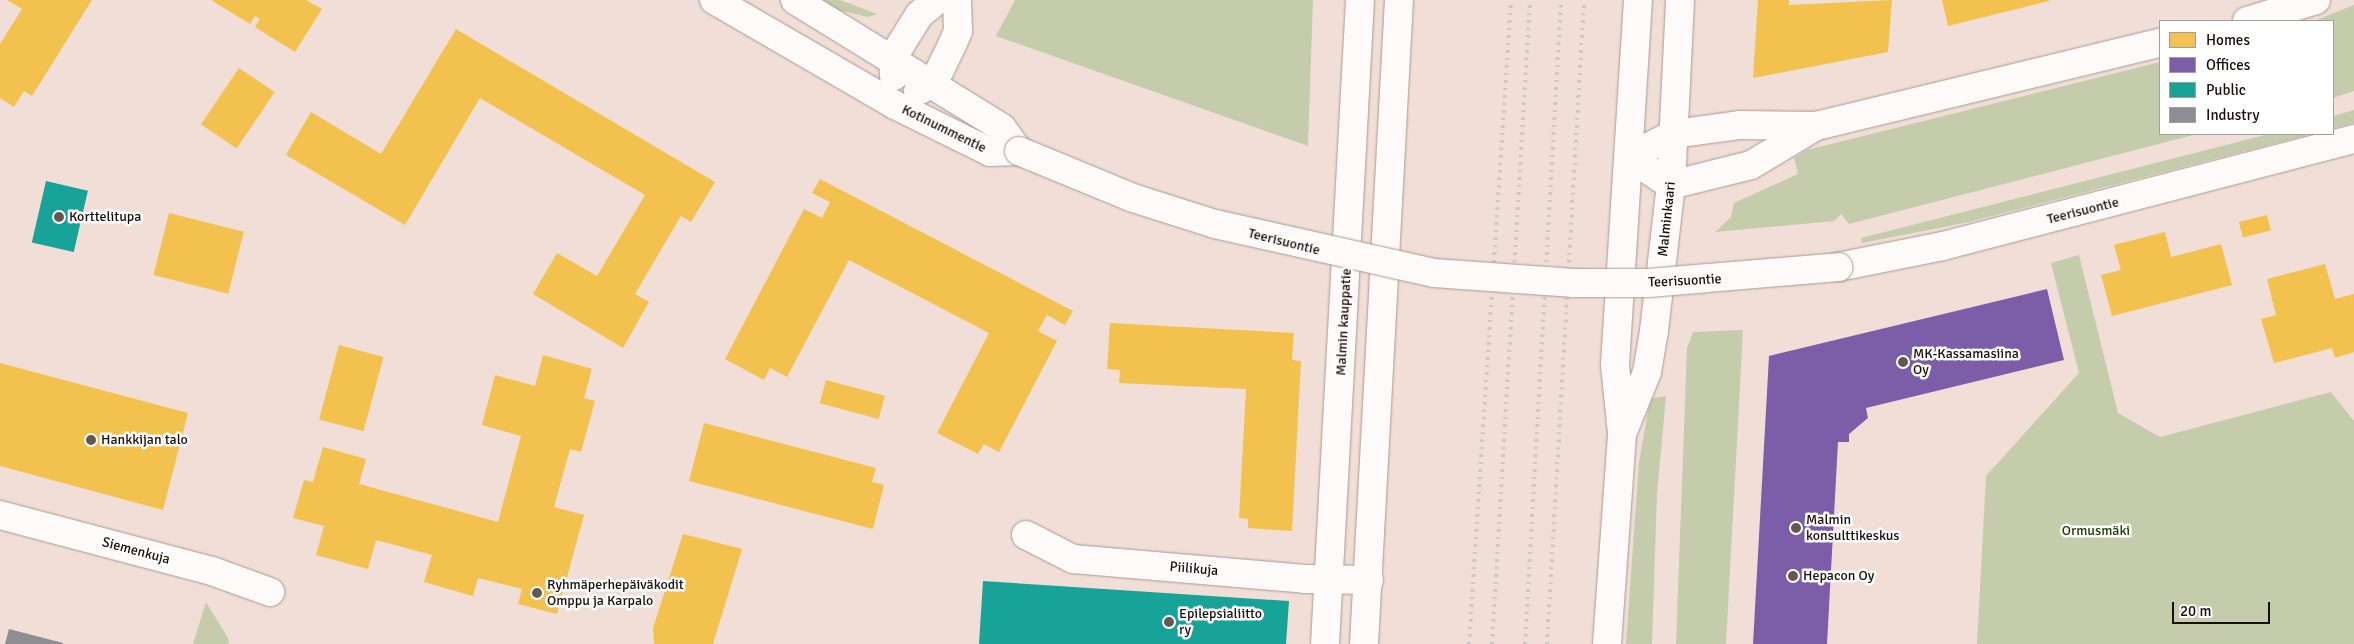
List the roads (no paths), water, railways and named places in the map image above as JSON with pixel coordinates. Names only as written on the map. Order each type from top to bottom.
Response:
[{"type":"main road","name":"Kotinummentie","points":[[714,0],[895,105],[990,152],[1020,151]]},
{"type":"main road","name":"Kotinummentie","points":[[795,0],[934,82],[1002,128],[1020,151]]},
{"type":"main road","points":[[937,0],[919,15],[893,57],[895,105],[934,82],[958,31],[957,0]]},
{"type":"main road","name":"Malmin kauppatie","points":[[1324,644],[1360,0]]},
{"type":"main road","points":[[1364,644],[1399,0]]},
{"type":"main road","name":"Malminkaari","points":[[1607,644],[1622,433],[1615,365],[1638,0]]},
{"type":"main road","name":"Malminkaari","points":[[1622,433],[1647,372],[1671,185],[1680,0]]},
{"type":"main road","points":[[2249,20],[2285,5],[2316,0]]},
{"type":"main road","points":[[1816,126],[1752,165],[1671,185],[1629,157],[1674,134],[1740,125],[1816,126],[2159,43]]},
{"type":"main road","name":"Teerisuontie","points":[[1020,151],[1133,198],[1215,224],[1434,273],[1640,283],[1838,267],[1943,246],[2354,139]]},
{"type":"main road","name":"Siemenkuja","points":[[0,515],[212,571],[270,592]]},
{"type":"main road","name":"Piilikuja","points":[[1026,535],[1073,559],[1368,580]]},
{"type":"railway","points":[[1469,644],[1511,0]]},
{"type":"railway","points":[[1492,644],[1530,0]]},
{"type":"railway","points":[[1525,644],[1561,0]]},
{"type":"railway","points":[[1547,644],[1584,0]]},
{"type":"place","name":"Korttelitupa","points":[[59,217]]},
{"type":"place","name":"MK-Kassamasiina Oy","points":[[1903,362]]},
{"type":"place","name":"Hankkijan talo","points":[[91,440]]},
{"type":"place","name":"Malmin konsulttikeskus","points":[[1796,528]]},
{"type":"place","name":"Hepacon Oy","points":[[1793,576]]},
{"type":"place","name":"Ryhmäperhepäiväkodit Omppu ja Karpalo","points":[[537,593]]},
{"type":"place","name":"Epilepsialiitto ry","points":[[1169,622]]},
{"type":"park label","name":"Ormusmäki","points":[[2096,531]]}]
